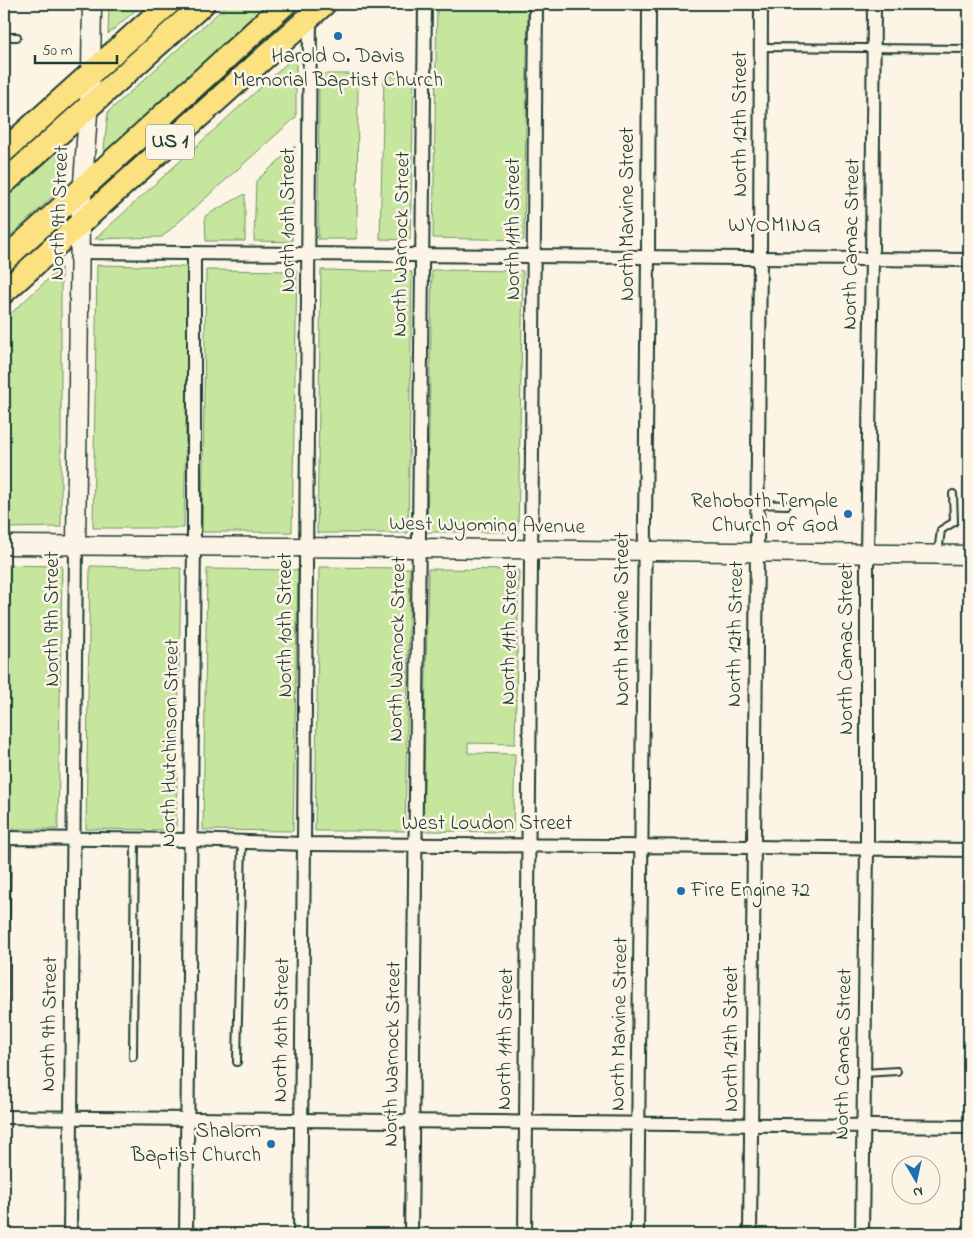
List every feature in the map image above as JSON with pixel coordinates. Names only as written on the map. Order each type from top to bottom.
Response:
[{"type":"highway","points":[[4,151],[168,4]]},
{"type":"highway","points":[[4,183],[203,4]]},
{"type":"highway","name":"US 1","points":[[4,260],[285,4]]},
{"type":"highway","name":"US 1","points":[[4,292],[317,10]]},
{"type":"street","name":"North 9th Street","points":[[70,1234],[80,224],[91,73],[92,4]]},
{"type":"street","name":"North Warnock Street","points":[[411,1234],[424,4]]},
{"type":"street","name":"North 11th Street","points":[[524,1234],[536,4]]},
{"type":"street","name":"North Marvine Street","points":[[637,1234],[649,4]]},
{"type":"street","name":"North 12th Street","points":[[750,1234],[761,4]]},
{"type":"street","name":"North Camac Street","points":[[862,1234],[867,849],[867,553],[874,4]]},
{"type":"street","name":"North 10th Street","points":[[300,1234],[310,254],[317,10]]},
{"type":"street","points":[[80,252],[969,260]]},
{"type":"street","name":"North Hutchinson Street","points":[[186,1234],[194,547],[194,252]]},
{"type":"street","name":"West Wyoming Avenue","points":[[4,545],[644,550],[969,555]]},
{"type":"street","name":"West Loudon Street","points":[[5,838],[190,840],[304,844],[969,850]]},
{"type":"street","points":[[4,1117],[969,1127]]},
{"type":"lane","points":[[4,37],[17,37]]},
{"type":"lane","points":[[761,47],[969,49]]},
{"type":"lane","points":[[938,554],[942,530],[954,522],[954,494]]},
{"type":"lane","points":[[757,504],[787,505]]},
{"type":"lane","points":[[4,1011],[5,838]]},
{"type":"lane","points":[[134,1057],[135,840]]},
{"type":"lane","points":[[237,1062],[242,842]]},
{"type":"lane","points":[[864,1073],[897,1071]]},
{"type":"green space","points":[[109,4],[143,4],[108,34]]},
{"type":"green space","points":[[228,4],[269,4],[103,158],[108,112]]},
{"type":"green space","points":[[300,4],[311,4],[102,194],[102,188]]},
{"type":"green space","points":[[437,4],[528,4],[524,240],[433,238]]},
{"type":"green space","points":[[296,55],[296,117],[162,237],[95,239]]},
{"type":"green space","points":[[319,74],[358,74],[357,239],[318,239]]},
{"type":"green space","points":[[384,76],[414,77],[410,240],[380,239]]},
{"type":"green space","points":[[65,143],[62,188],[4,242],[4,199]]},
{"type":"green space","points":[[295,146],[292,242],[254,241],[256,181]]},
{"type":"green space","points":[[245,194],[245,241],[206,241],[205,216]]},
{"type":"green space","points":[[97,265],[189,267],[184,528],[93,528]]},
{"type":"green space","points":[[61,267],[61,527],[4,528],[4,320]]},
{"type":"green space","points":[[206,270],[297,271],[292,532],[202,532]]},
{"type":"green space","points":[[321,270],[412,272],[408,533],[317,533]]},
{"type":"green space","points":[[432,270],[523,271],[518,532],[427,532]]},
{"type":"green space","points":[[4,565],[62,566],[58,829],[4,829]]},
{"type":"green space","points":[[90,566],[181,568],[176,830],[86,829]]},
{"type":"green space","points":[[319,567],[410,568],[405,831],[315,831]]},
{"type":"green space","points":[[207,569],[298,570],[293,831],[203,830]]},
{"type":"green space","points":[[428,569],[519,570],[515,744],[468,743],[468,753],[515,754],[513,832],[423,831]]},
{"type":"place","name":"Harold O. Davis Memorial Baptist Church","points":[[338,36]]},
{"type":"place","name":"Rehoboth Temple Church of God","points":[[848,514]]},
{"type":"place","name":"Fire Engine 72","points":[[681,891]]},
{"type":"place","name":"Shalom Baptist Church","points":[[271,1144]]},
{"type":"district","name":"WYOMING","points":[[775,226]]}]
